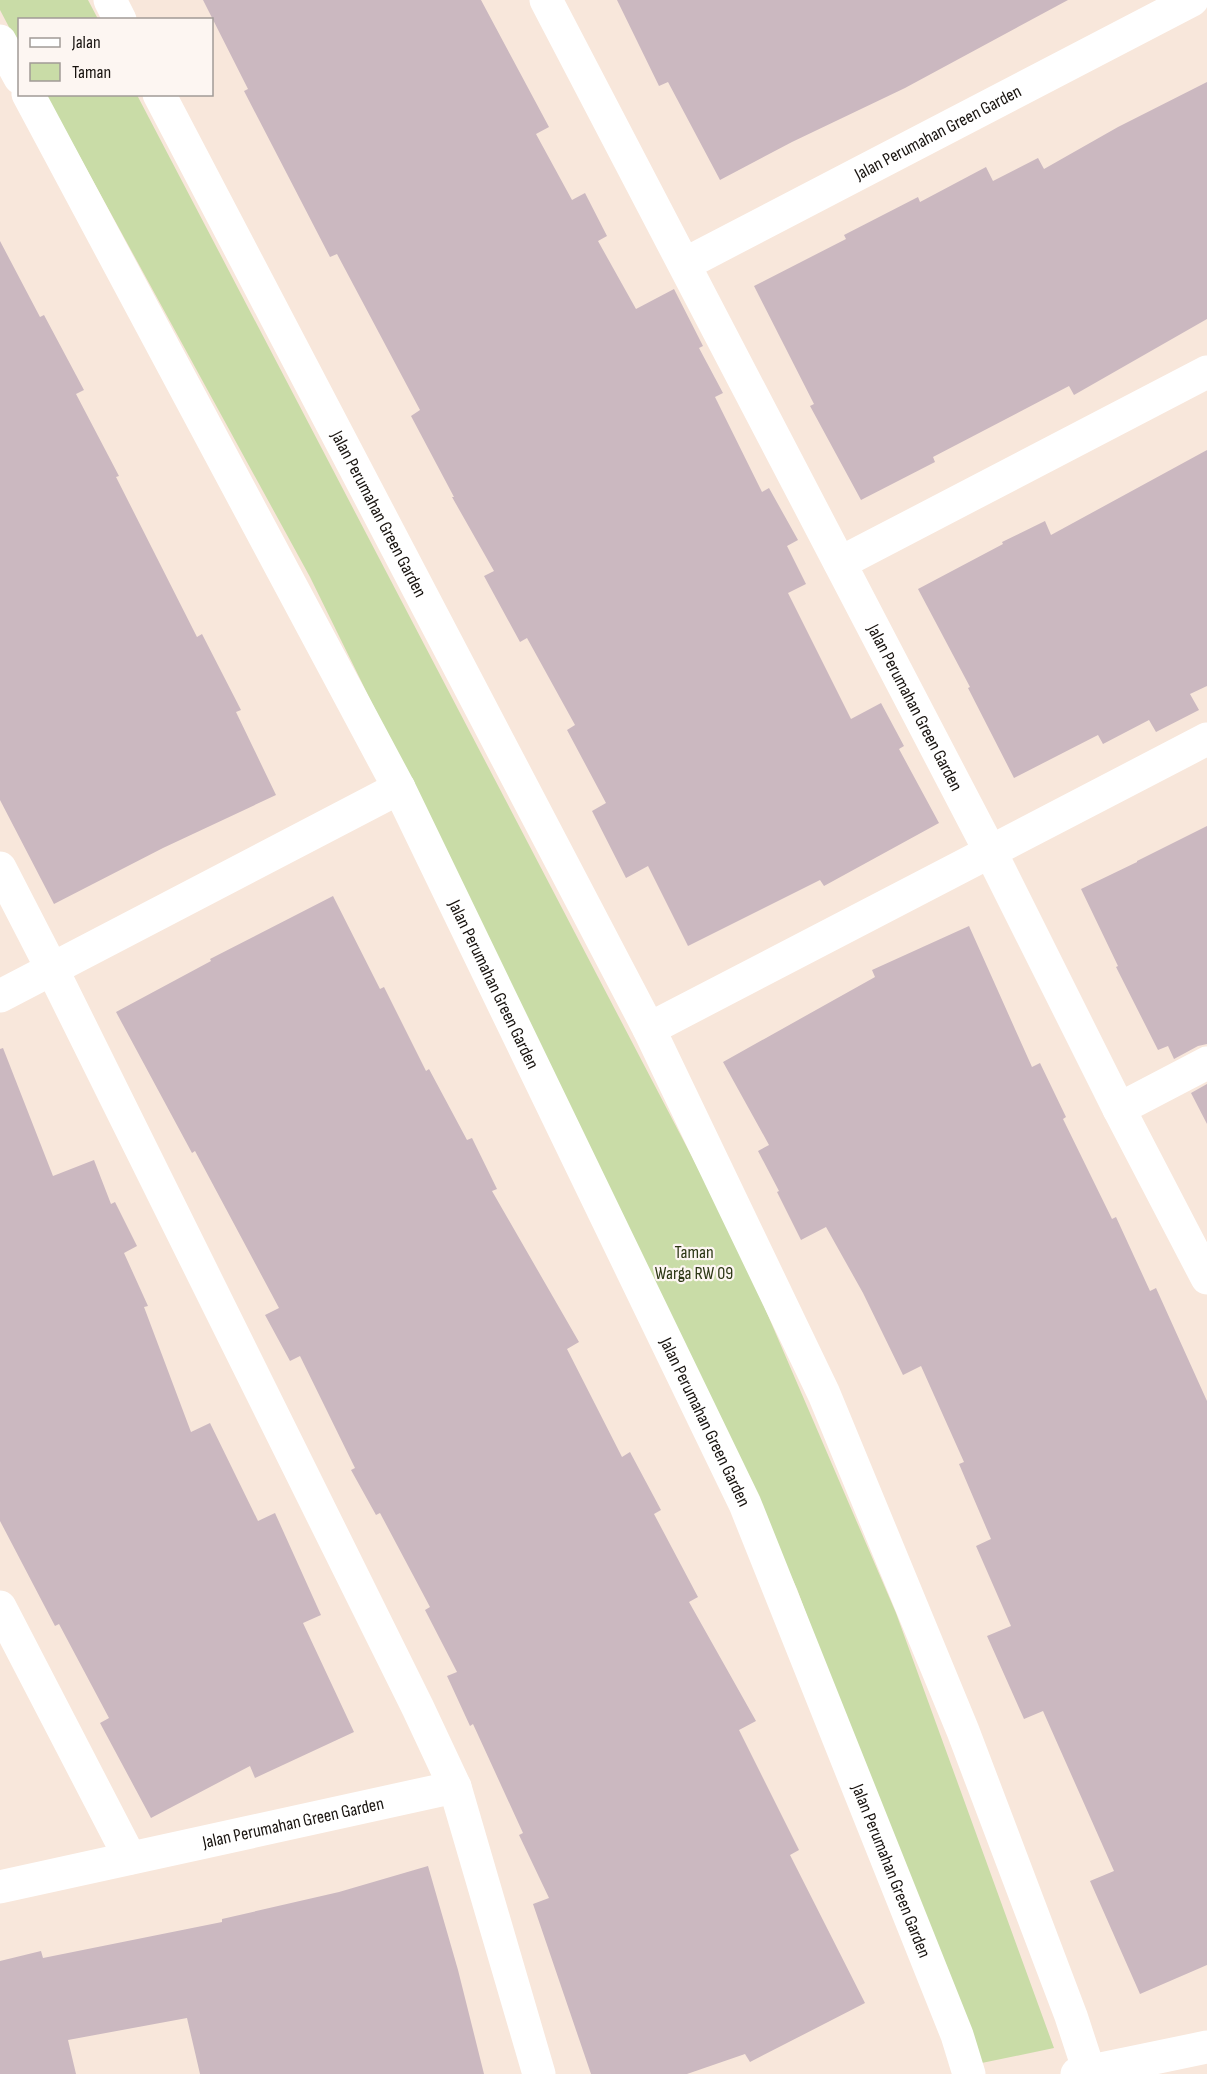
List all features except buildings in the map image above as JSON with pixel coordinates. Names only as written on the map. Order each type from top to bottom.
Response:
[{"type":"street","points":[[110,0],[119,18]]},
{"type":"street","name":"Jalan Perumahan Green Garden","points":[[546,0],[990,852],[1207,1278]]},
{"type":"street","name":"Jalan Perumahan Green Garden","points":[[685,264],[1192,0]]},
{"type":"street","points":[[0,41],[18,74]]},
{"type":"street","name":"Jalan Perumahan Green Garden","points":[[29,96],[399,788],[744,1504],[952,2024],[969,2074]]},
{"type":"street","name":"Jalan Perumahan Green Garden","points":[[160,96],[649,1029],[824,1394],[963,1731],[1067,2005],[1086,2073]]},
{"type":"street","points":[[840,563],[1207,372]]},
{"type":"street","points":[[649,1029],[1207,739]]},
{"type":"street","points":[[0,996],[399,788]]},
{"type":"street","points":[[0,868],[418,1708],[455,1787],[539,2074]]},
{"type":"street","points":[[1119,1109],[1207,1063]]},
{"type":"street","points":[[0,1607],[130,1858]]},
{"type":"street","name":"Jalan Perumahan Green Garden","points":[[0,1887],[455,1787]]},
{"type":"street","points":[[1086,2073],[1207,2047]]},
{"type":"green space","points":[[0,0],[88,0],[97,18],[18,18],[18,44],[0,10]]},
{"type":"green space","name":"Taman Warga RW 09","points":[[47,96],[138,96],[736,1241],[896,1613],[1054,2048],[972,2065],[797,1589],[566,1098],[310,577]]}]
